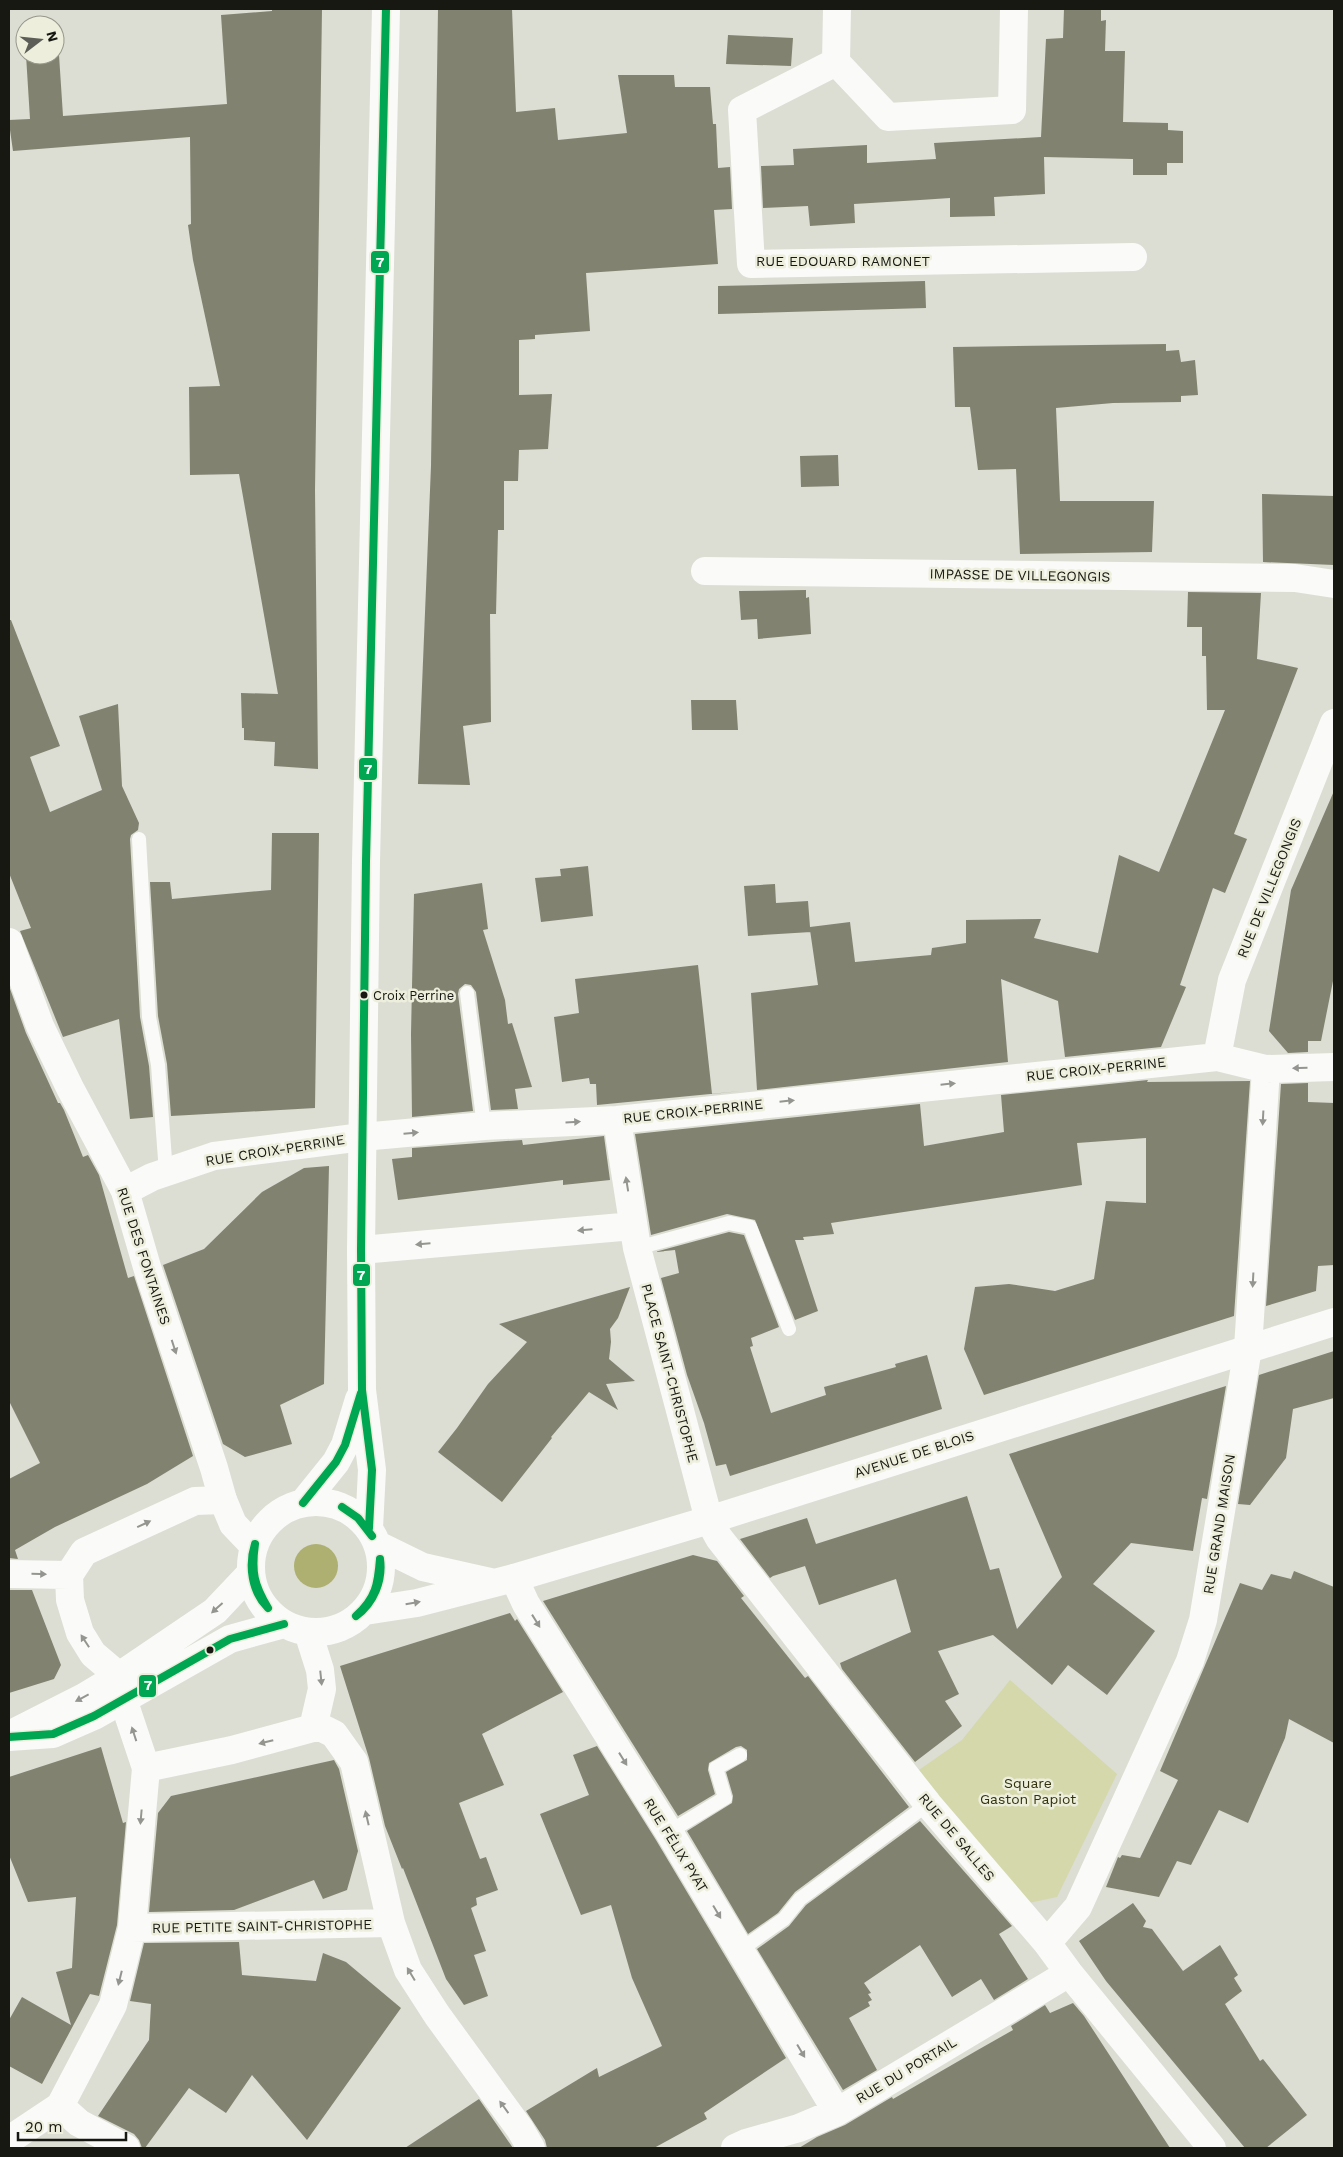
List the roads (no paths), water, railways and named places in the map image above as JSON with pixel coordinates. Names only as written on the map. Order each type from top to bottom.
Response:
[{"type":"street","points":[[121,1687],[230,1638],[296,1628],[324,1632],[339,1628],[353,1621],[365,1611],[374,1596],[380,1580],[381,1562],[373,1537],[372,1470],[362,1390],[361,1250],[366,870],[386,9]]},
{"type":"street","points":[[837,9],[836,62],[888,117],[1012,110],[1014,9]]},
{"type":"street","name":"RUE EDOUARD RAMONET","points":[[836,62],[742,110],[751,264],[1133,257]]},
{"type":"street","name":"IMPASSE DE VILLEGONGIS","points":[[705,571],[1295,578],[1334,584]]},
{"type":"street","name":"RUE DE VILLEGONGIS","points":[[1217,1056],[1232,980],[1334,723]]},
{"type":"street","name":"RUE DES FONTAINES","points":[[9,942],[40,1026],[70,1088],[126,1191],[147,1267],[223,1500],[233,1524],[254,1546]]},
{"type":"street","name":"RUE CROIX-PERRINE","points":[[126,1191],[152,1177],[214,1156],[362,1138],[484,1126],[616,1120],[1217,1056],[1266,1069],[1334,1067]]},
{"type":"street","name":"RUE GRAND MAISON","points":[[1047,1943],[1078,1907],[1190,1661],[1203,1620],[1248,1348],[1266,1069]]},
{"type":"street","name":"PLACE SAINT-CHRISTOPHE","points":[[616,1120],[635,1237],[709,1520]]},
{"type":"street","points":[[361,1250],[635,1237]]},
{"type":"street","name":"AVENUE DE BLOIS","points":[[365,1611],[417,1603],[504,1580],[709,1520],[1334,1322]]},
{"type":"street","points":[[303,1503],[336,1462],[345,1445],[362,1390]]},
{"type":"street","points":[[9,2140],[60,2106],[113,2005],[132,1928],[146,1768],[121,1687],[93,1654],[80,1633],[70,1600],[69,1575],[84,1552],[195,1501],[223,1500]]},
{"type":"street","points":[[146,1768],[241,1748],[313,1728],[322,1689],[320,1670],[296,1628],[268,1611],[257,1593],[251,1573],[254,1546],[262,1531],[273,1518],[287,1508],[303,1503],[321,1502],[339,1506],[356,1515],[373,1537]]},
{"type":"street","name":"RUE DE SALLES","points":[[709,1520],[724,1546],[928,1804],[1047,1943],[1069,1973],[1212,2148]]},
{"type":"street","name":"AVENUE DE BLOIS","points":[[373,1537],[423,1567],[504,1580]]},
{"type":"street","points":[[9,1736],[53,1734],[94,1716],[121,1687],[215,1611],[251,1573]]},
{"type":"street","points":[[9,1574],[69,1575]]},
{"type":"street","name":"RUE FÉLIX PYAT","points":[[504,1580],[526,1604],[669,1832],[837,2112]]},
{"type":"street","name":"RUE PETITE SAINT-CHRISTOPHE","points":[[313,1728],[322,1728],[334,1734],[354,1762],[391,1924],[408,1970],[531,2148]]},
{"type":"street","name":"RUE PETITE SAINT-CHRISTOPHE","points":[[132,1928],[391,1924]]},
{"type":"street","name":"RUE DU PORTAIL","points":[[735,2148],[799,2128],[837,2112],[1069,1973]]},
{"type":"street","points":[[60,2106],[79,2123],[126,2148]]},
{"type":"lane","points":[[139,839],[149,1017],[158,1065],[166,1173]]},
{"type":"lane","points":[[466,993],[484,1126]]},
{"type":"lane","points":[[635,1237],[729,1223],[750,1226],[789,1329]]},
{"type":"lane","points":[[669,1832],[725,1798],[716,1768],[740,1755]]},
{"type":"lane","points":[[740,1950],[784,1919],[800,1899],[928,1804]]},
{"type":"place","name":"Croix Perrine","points":[[364,995]]},
{"type":"park label","name":"Square Gaston Papiot","points":[[1028,1792]]}]
